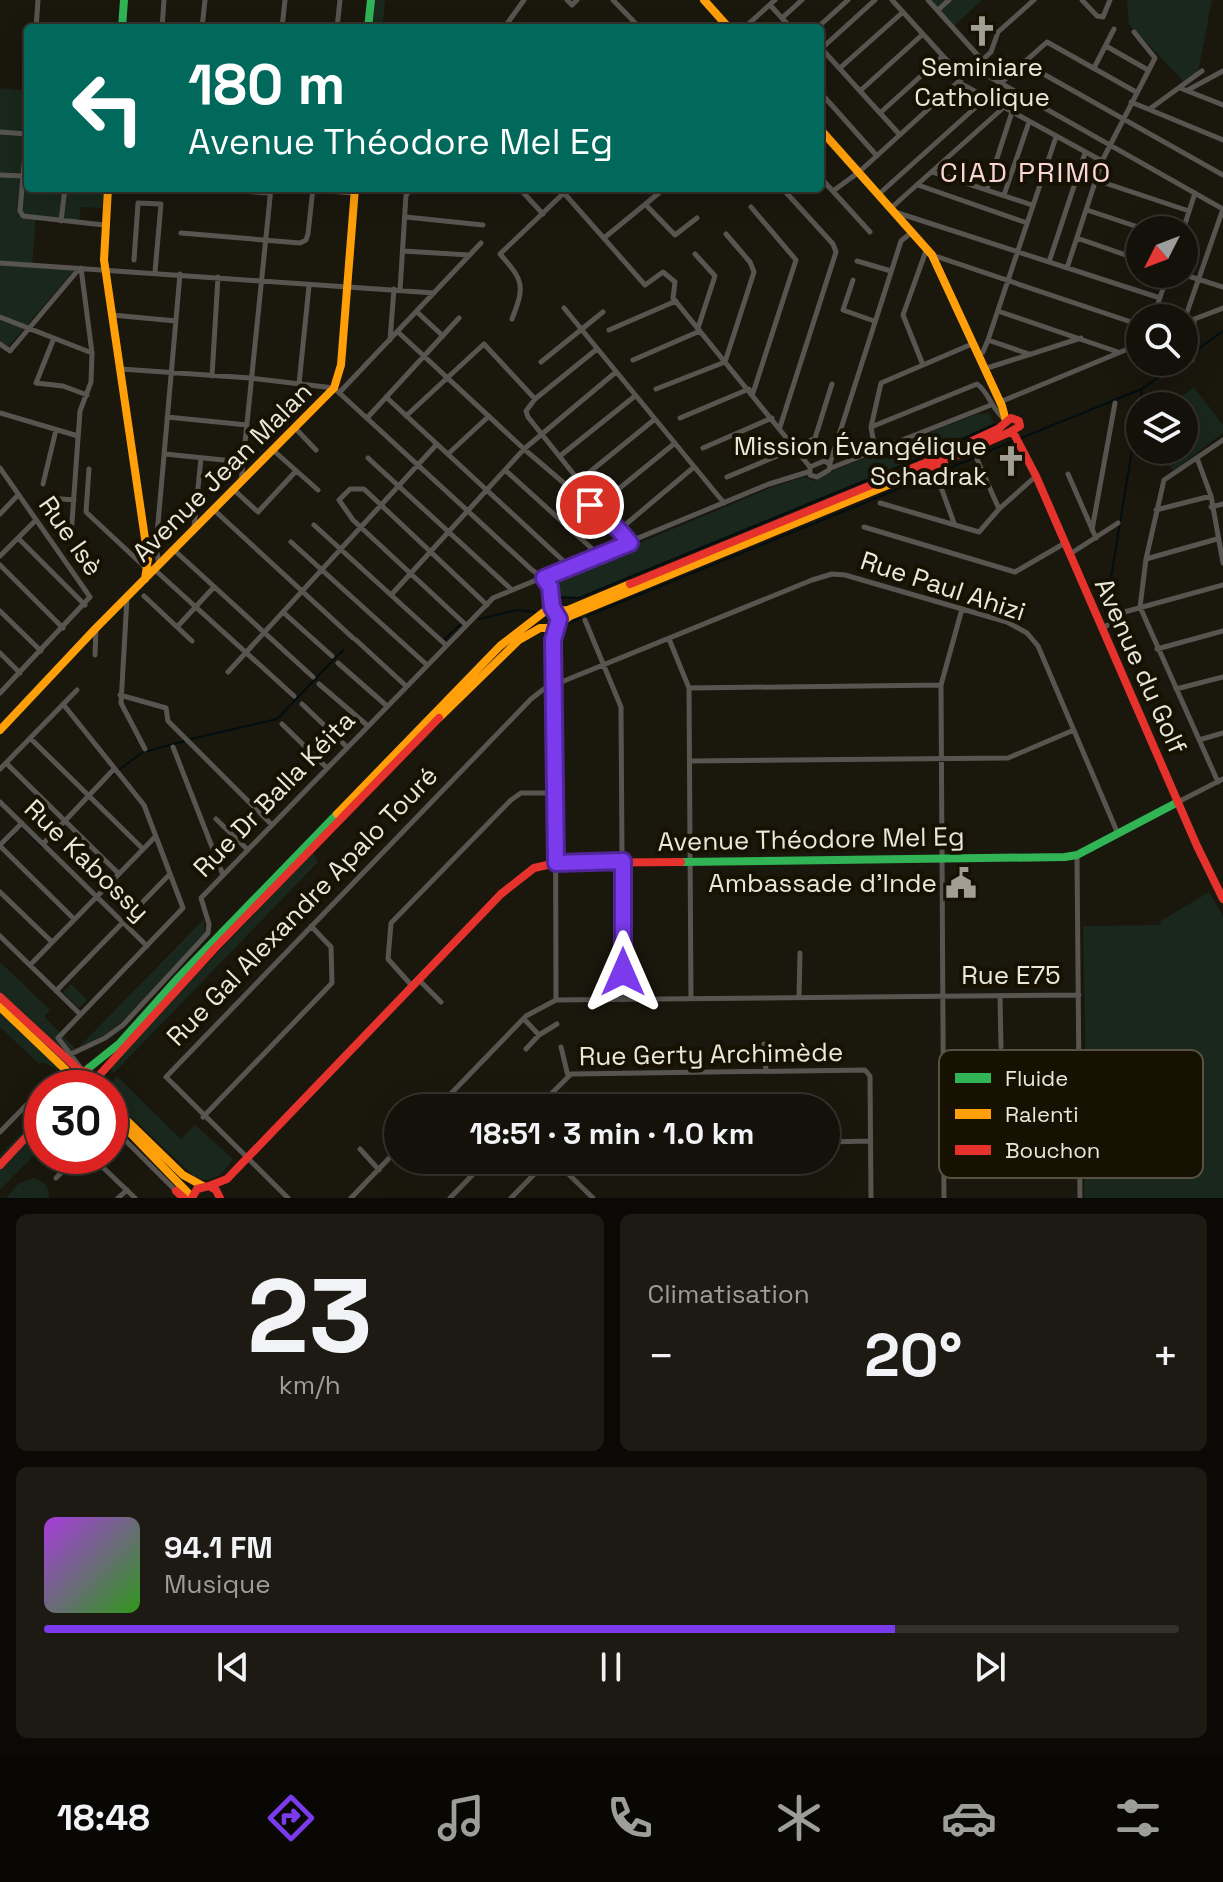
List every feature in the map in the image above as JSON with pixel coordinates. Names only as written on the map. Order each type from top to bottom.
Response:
[{"type":"main road","points":[[122,24],[124,0]]},
{"type":"main road","points":[[368,24],[371,0]]},
{"type":"main road","points":[[704,0],[725,24]]},
{"type":"main road","points":[[85,1070],[96,1065],[130,1031],[210,944],[500,646],[550,619],[927,469],[1011,426],[929,252],[824,133]]},
{"type":"main road","points":[[108,192],[104,225],[106,269],[152,571]]},
{"type":"main road","name":"Avenue Jean Malan","points":[[0,730],[152,571],[336,390],[341,365],[354,192]]},
{"type":"main road","name":"Avenue du Golf","points":[[1011,426],[1223,899]]},
{"type":"main road","points":[[107,1070],[214,949],[475,681],[505,651],[550,619]]},
{"type":"main road","name":"Avenue Théodore Mel Eg","points":[[227,1179],[515,881],[534,868],[556,863],[623,861],[1061,858],[1077,855],[1178,802]]},
{"type":"main road","points":[[0,997],[72,1066],[81,1070]]},
{"type":"main road","points":[[0,1007],[66,1070]]},
{"type":"main road","points":[[128,1122],[183,1175],[216,1190],[220,1198]]},
{"type":"main road","points":[[128,1131],[186,1194],[227,1179]]},
{"type":"main road","points":[[0,1165],[24,1139]]},
{"type":"main road","points":[[0,1174],[24,1149]]},
{"type":"main road","points":[[220,1198],[227,1179]]},
{"type":"street","points":[[36,24],[38,0]]},
{"type":"street","points":[[162,24],[164,0]]},
{"type":"street","points":[[202,24],[205,0]]},
{"type":"street","points":[[282,24],[285,0]]},
{"type":"street","points":[[337,24],[340,0]]},
{"type":"street","points":[[507,24],[524,0]]},
{"type":"street","points":[[567,0],[572,5],[577,0]]},
{"type":"street","points":[[613,0],[636,24]]},
{"type":"street","points":[[782,18],[802,0]]},
{"type":"street","points":[[821,24],[848,0]]},
{"type":"street","points":[[824,46],[875,0]]},
{"type":"street","points":[[892,0],[961,80],[986,98],[1102,161]]},
{"type":"street","points":[[928,0],[982,60]]},
{"type":"street","points":[[938,10],[949,0]]},
{"type":"street","points":[[833,191],[859,172],[991,52],[998,32],[1034,0]]},
{"type":"street","points":[[1082,0],[1097,16],[1103,17],[1110,0]]},
{"type":"street","points":[[748,24],[772,2],[787,24]]},
{"type":"street","points":[[840,68],[903,12]]},
{"type":"street","points":[[1094,68],[1114,29]]},
{"type":"street","points":[[1067,268],[1102,161],[1155,58],[1134,32]]},
{"type":"street","points":[[860,91],[923,34]]},
{"type":"street","points":[[1000,84],[1047,42],[1136,92]]},
{"type":"street","points":[[1106,46],[1148,70]]},
{"type":"street","points":[[824,52],[900,135]]},
{"type":"street","points":[[880,113],[943,56]]},
{"type":"street","points":[[1024,63],[1223,175]]},
{"type":"street","points":[[974,68],[1223,209],[1190,304]]},
{"type":"street","points":[[1150,108],[1202,71]]},
{"type":"street","points":[[1188,91],[1223,71]]},
{"type":"street","points":[[1179,87],[1223,105]]},
{"type":"street","points":[[824,96],[877,156]]},
{"type":"street","points":[[879,194],[986,98]]},
{"type":"street","points":[[1131,102],[1223,140]]},
{"type":"street","points":[[1004,108],[892,210],[1160,298]]},
{"type":"street","points":[[987,189],[1012,112]]},
{"type":"street","points":[[1004,195],[1029,122]]},
{"type":"street","points":[[0,132],[24,134]]},
{"type":"street","points":[[977,356],[983,352],[988,340],[1056,137]]},
{"type":"street","points":[[1049,262],[1085,153]]},
{"type":"street","points":[[24,166],[20,211],[23,216],[104,225]]},
{"type":"street","points":[[932,172],[1032,205]]},
{"type":"street","points":[[0,175],[23,176]]},
{"type":"street","points":[[1096,180],[1189,211]]},
{"type":"street","points":[[824,181],[870,232]]},
{"type":"street","points":[[918,185],[1027,223]]},
{"type":"street","points":[[61,221],[65,192]]},
{"type":"street","points":[[271,192],[238,486],[258,512],[296,471]]},
{"type":"street","points":[[181,233],[300,243],[306,240],[313,192]]},
{"type":"street","points":[[390,341],[409,192]]},
{"type":"street","points":[[523,192],[543,214]]},
{"type":"street","points":[[512,319],[522,294],[521,287],[513,269],[500,254],[565,192]]},
{"type":"street","points":[[567,192],[645,285],[663,272],[675,282],[673,298],[780,427],[815,477],[830,465],[998,404],[1126,350]]},
{"type":"street","points":[[604,238],[661,192]]},
{"type":"street","points":[[780,427],[836,252],[833,244],[786,192]]},
{"type":"street","points":[[1187,216],[1195,193]]},
{"type":"street","points":[[134,260],[138,203],[161,204],[155,272]]},
{"type":"street","points":[[646,205],[675,235],[697,218]]},
{"type":"street","points":[[751,207],[796,260],[751,391]]},
{"type":"street","points":[[1087,210],[1126,223]]},
{"type":"street","points":[[406,217],[483,225]]},
{"type":"street","points":[[1218,223],[1223,230]]},
{"type":"street","points":[[830,465],[901,241],[912,232]]},
{"type":"street","points":[[725,362],[754,272],[750,262],[726,234]]},
{"type":"street","points":[[1077,238],[1126,255]]},
{"type":"street","points":[[336,390],[390,341],[481,243]]},
{"type":"street","points":[[403,251],[470,255]]},
{"type":"street","points":[[923,365],[903,315],[929,252],[1126,320]]},
{"type":"street","points":[[633,360],[699,329],[715,276],[695,254]]},
{"type":"street","points":[[857,261],[891,271]]},
{"type":"street","points":[[0,263],[434,293]]},
{"type":"street","points":[[0,344],[10,351],[80,268]]},
{"type":"street","points":[[71,536],[80,411],[91,382],[92,353],[80,268]]},
{"type":"street","points":[[152,571],[180,274]]},
{"type":"street","points":[[212,376],[218,277]]},
{"type":"street","points":[[853,280],[843,310],[874,321]]},
{"type":"street","points":[[1199,280],[1223,287]]},
{"type":"street","points":[[299,384],[309,286]]},
{"type":"street","points":[[1158,304],[1163,288]]},
{"type":"street","points":[[609,330],[676,301]]},
{"type":"street","points":[[564,308],[724,503]]},
{"type":"street","points":[[1198,317],[1223,308]]},
{"type":"street","points":[[998,311],[1119,353]]},
{"type":"street","points":[[417,312],[443,336]]},
{"type":"street","points":[[541,362],[603,312]]},
{"type":"street","points":[[112,315],[176,321]]},
{"type":"street","points":[[0,317],[92,353]]},
{"type":"street","points":[[367,418],[459,318]]},
{"type":"street","points":[[398,332],[524,449],[619,530]]},
{"type":"street","points":[[54,338],[36,383],[63,386],[87,395]]},
{"type":"street","points":[[984,369],[1082,338]]},
{"type":"street","points":[[988,340],[1029,354]]},
{"type":"street","points":[[406,416],[484,344],[535,399]]},
{"type":"street","points":[[875,450],[871,427],[881,383],[972,344]]},
{"type":"street","points":[[597,349],[535,399],[526,411],[630,543]]},
{"type":"street","points":[[656,389],[725,362]]},
{"type":"street","points":[[121,369],[250,378],[336,390],[532,570],[548,581],[554,688],[556,1000],[534,1010],[451,1094]]},
{"type":"street","points":[[391,595],[524,449],[616,372]]},
{"type":"street","points":[[727,477],[815,438],[832,384]]},
{"type":"street","points":[[871,427],[977,384],[998,404]]},
{"type":"street","points":[[680,418],[751,391]]},
{"type":"street","points":[[560,456],[635,396]]},
{"type":"street","points":[[386,397],[570,567]]},
{"type":"street","points":[[1092,530],[1115,403]]},
{"type":"street","points":[[0,413],[78,436]]},
{"type":"street","points":[[448,454],[489,416]]},
{"type":"street","points":[[167,417],[247,425]]},
{"type":"street","points":[[703,448],[772,418]]},
{"type":"street","points":[[570,488],[655,419]]},
{"type":"street","points":[[295,428],[316,450]]},
{"type":"street","points":[[43,484],[56,430]]},
{"type":"street","points":[[1198,457],[1223,440]]},
{"type":"street","points":[[599,505],[675,443]]},
{"type":"street","points":[[228,672],[437,444]]},
{"type":"street","points":[[274,451],[318,490]]},
{"type":"street","points":[[165,454],[243,462]]},
{"type":"street","points":[[194,531],[201,458]]},
{"type":"street","points":[[368,458],[512,590]]},
{"type":"street","points":[[977,459],[999,509]]},
{"type":"street","points":[[809,469],[824,461],[830,465]]},
{"type":"street","points":[[1198,461],[1211,496],[1223,563]]},
{"type":"street","points":[[1178,802],[1220,781],[1140,607],[1146,559],[1164,480],[1188,464]]},
{"type":"street","points":[[619,530],[694,467]]},
{"type":"street","name":"Rue Isè","points":[[0,468],[90,597],[0,693]]},
{"type":"street","points":[[89,469],[86,512],[294,696]]},
{"type":"street","name":"Rue Dr Balla Kéita","points":[[71,1054],[105,1038],[123,1025],[206,936],[209,924],[200,900],[493,598],[809,469]]},
{"type":"street","points":[[505,470],[599,555]]},
{"type":"street","points":[[1068,474],[1096,538]]},
{"type":"street","points":[[880,503],[979,532],[1036,476]]},
{"type":"street","points":[[938,479],[955,524]]},
{"type":"street","points":[[470,622],[411,574],[362,528],[339,500],[350,489],[364,489],[487,605]]},
{"type":"street","points":[[50,498],[87,494]]},
{"type":"street","points":[[0,514],[18,495]]},
{"type":"street","points":[[1156,510],[1211,496]]},
{"type":"street","points":[[1211,507],[1223,504]]},
{"type":"street","points":[[214,510],[406,686]]},
{"type":"street","points":[[0,556],[36,520]]},
{"type":"street","points":[[1070,554],[1118,523]]},
{"type":"street","points":[[314,525],[447,645]]},
{"type":"street","points":[[864,527],[1015,572],[1065,543]]},
{"type":"street","points":[[18,538],[85,605]]},
{"type":"street","points":[[1146,559],[1217,539]]},
{"type":"street","points":[[291,542],[427,665]]},
{"type":"street","points":[[174,550],[313,677]]},
{"type":"street","points":[[0,565],[63,628]]},
{"type":"street","name":"Rue Paul Ahizi","points":[[554,688],[812,580],[832,574],[845,575],[1017,627],[1032,638],[1118,834]]},
{"type":"street","points":[[1102,628],[1112,623],[1117,614],[1223,585]]},
{"type":"street","points":[[177,627],[214,587]]},
{"type":"street","points":[[144,596],[192,641]]},
{"type":"street","points":[[127,598],[120,695],[121,703],[145,749]]},
{"type":"street","points":[[943,1050],[941,685],[962,609]]},
{"type":"street","points":[[0,611],[41,651]]},
{"type":"street","points":[[284,613],[332,656]]},
{"type":"street","points":[[585,620],[621,707],[623,1000]]},
{"type":"street","points":[[95,655],[96,628]]},
{"type":"street","points":[[1157,649],[1223,631]]},
{"type":"street","points":[[669,639],[689,688],[691,999]]},
{"type":"street","points":[[0,653],[20,673]]},
{"type":"street","points":[[338,663],[387,706]]},
{"type":"street","points":[[1176,689],[1223,677]]},
{"type":"street","points":[[319,684],[368,726]]},
{"type":"street","points":[[689,688],[941,685]]},
{"type":"street","name":"Rue Gal Alexandre Apalo Touré","points":[[288,1198],[166,1077],[531,699],[554,688]]},
{"type":"street","points":[[0,769],[77,690]]},
{"type":"street","points":[[120,695],[166,708],[168,721],[272,825]]},
{"type":"street","points":[[63,704],[144,805],[183,909],[58,1038],[82,1070]]},
{"type":"street","points":[[302,704],[347,747]]},
{"type":"street","points":[[282,724],[327,768]]},
{"type":"street","points":[[690,761],[1013,757],[1074,730]]},
{"type":"street","points":[[1199,740],[1223,733]]},
{"type":"street","points":[[30,738],[143,849]]},
{"type":"street","points":[[173,747],[223,875]]},
{"type":"street","points":[[6,763],[119,874]]},
{"type":"street","points":[[43,844],[114,769]]},
{"type":"street","points":[[441,1002],[388,959],[391,923],[511,800],[521,793],[555,793]]},
{"type":"street","name":"Rue Kabossy","points":[[0,802],[147,946]]},
{"type":"street","points":[[216,819],[248,850]]},
{"type":"street","points":[[22,823],[0,846],[74,919]]},
{"type":"street","points":[[30,965],[155,837]]},
{"type":"street","points":[[1077,855],[1079,1050]]},
{"type":"street","points":[[56,991],[169,875]]},
{"type":"street","points":[[0,892],[52,942]]},
{"type":"street","points":[[203,1117],[332,983],[331,947],[311,926]]},
{"type":"street","points":[[0,936],[80,1014]]},
{"type":"street","points":[[799,998],[800,953]]},
{"type":"street","name":"Rue E75","points":[[556,1000],[1079,995]]},
{"type":"street","points":[[1000,996],[1001,1047]]},
{"type":"street","points":[[524,1019],[539,1035]]},
{"type":"street","points":[[526,1049],[539,1035],[557,1024]]},
{"type":"street","points":[[764,1044],[766,1071]]},
{"type":"street","points":[[561,1047],[568,1076]]},
{"type":"street","name":"Rue Gerty Archimède","points":[[551,1094],[568,1076],[576,1073],[867,1071],[870,1076],[871,1198]]},
{"type":"street","points":[[0,1132],[24,1107]]},
{"type":"street","points":[[128,1141],[186,1194]]},
{"type":"street","points":[[840,1142],[871,1141]]},
{"type":"street","points":[[360,1149],[379,1170]]},
{"type":"street","points":[[351,1198],[384,1164]]},
{"type":"street","points":[[56,1178],[60,1174]]},
{"type":"street","points":[[110,1174],[135,1198]]},
{"type":"street","points":[[450,1198],[473,1174]]},
{"type":"street","points":[[511,1198],[534,1174]]},
{"type":"street","points":[[568,1174],[593,1198]]},
{"type":"street","points":[[944,1178],[944,1198]]},
{"type":"street","points":[[1080,1178],[1080,1198]]},
{"type":"street","points":[[118,1198],[127,1190]]},
{"type":"green space","points":[[374,0],[385,0],[383,23],[371,23]]},
{"type":"green space","points":[[931,0],[982,0],[954,26]]},
{"type":"green space","points":[[1127,0],[1212,0],[1198,72],[1184,82],[1129,24]]},
{"type":"green space","points":[[0,88],[24,91],[24,192],[104,192],[102,208],[81,207],[79,221],[36,218],[32,265],[77,267],[9,346],[0,343]]},
{"type":"green space","points":[[1198,392],[1223,425],[1223,433],[1198,452]]},
{"type":"green space","points":[[989,413],[994,423],[917,458],[574,599],[554,595],[550,578],[589,562],[593,567],[598,566],[632,553],[630,547],[772,487],[805,477],[815,481],[835,470],[974,415]]},
{"type":"green space","points":[[1168,464],[1182,464],[1173,471]]},
{"type":"green space","points":[[313,853],[318,862],[117,1070],[108,1067]]},
{"type":"green space","points":[[1209,892],[1223,916],[1223,1198],[1084,1198],[1084,1178],[1203,1178],[1203,1050],[1085,1050],[1083,926],[1161,925],[1159,922]]},
{"type":"green space","points":[[204,919],[205,933],[123,1021],[106,1034],[79,1047]]},
{"type":"green space","points":[[0,962],[50,1010],[44,1016],[75,1048],[57,1070],[45,1063],[38,1063],[0,1027]]},
{"type":"green space","points":[[71,984],[87,1000],[79,1008],[63,992]]},
{"type":"green space","points":[[128,1087],[181,1139],[195,1125],[233,1159],[217,1177],[207,1180],[195,1177],[128,1114]]},
{"type":"green space","points":[[24,1130],[24,1165],[0,1190],[0,1155]]},
{"type":"green space","points":[[32,1178],[45,1184],[49,1198],[6,1198],[19,1183]]},
{"type":"waterway","points":[[1198,349],[1223,331]]},
{"type":"waterway","points":[[1021,438],[1142,389],[1160,376]]},
{"type":"waterway","points":[[1105,614],[1142,389]]},
{"type":"waterway","points":[[554,597],[579,598],[994,425]]},
{"type":"waterway","points":[[987,452],[1013,441]]},
{"type":"waterway","points":[[587,616],[979,456]]},
{"type":"waterway","points":[[479,619],[517,610],[535,612]]},
{"type":"waterway","points":[[546,618],[554,620]]},
{"type":"waterway","points":[[569,623],[581,618]]},
{"type":"waterway","points":[[444,640],[463,622]]},
{"type":"waterway","points":[[191,739],[277,719],[343,650]]},
{"type":"waterway","points":[[112,775],[143,752],[185,741]]},
{"type":"waterway","points":[[20,828],[42,847]]},
{"type":"waterway","points":[[3,845],[13,836]]},
{"type":"traffic: fast","points":[[122,24],[124,0]]},
{"type":"traffic: fast","points":[[368,24],[371,0]]},
{"type":"traffic: fast","points":[[681,862],[1065,857],[1077,855],[1178,802]]},
{"type":"traffic: fast","points":[[86,1070],[120,1043],[179,977],[337,814]]},
{"type":"traffic: slow","points":[[704,0],[725,24]]},
{"type":"traffic: slow","points":[[824,134],[932,255],[1002,406],[1006,421]]},
{"type":"traffic: slow","points":[[108,192],[104,260],[148,559],[145,579]]},
{"type":"traffic: slow","points":[[0,730],[96,628],[334,388],[341,365],[355,192]]},
{"type":"traffic: slow","points":[[439,718],[519,640],[540,628],[554,628],[570,616],[910,476]]},
{"type":"traffic: slow","points":[[337,814],[500,646],[544,612],[568,610],[630,584]]},
{"type":"traffic: slow","points":[[0,1007],[66,1070]]},
{"type":"traffic: slow","points":[[128,1122],[183,1175],[203,1186]]},
{"type":"traffic: slow","points":[[128,1131],[192,1197]]},
{"type":"traffic: jam","points":[[630,584],[925,463],[998,429],[1011,418],[1019,421],[1020,426],[1010,432],[910,476]]},
{"type":"traffic: jam","points":[[1013,432],[1036,476],[1223,899]]},
{"type":"traffic: jam","points":[[104,1070],[214,949],[439,718]]},
{"type":"traffic: jam","points":[[209,1186],[227,1179],[501,894],[534,868],[556,863],[681,862]]},
{"type":"traffic: jam","points":[[0,997],[79,1070]]},
{"type":"traffic: jam","points":[[0,1165],[24,1139]]},
{"type":"traffic: jam","points":[[192,1198],[197,1189],[209,1186],[216,1190],[220,1198]]},
{"type":"traffic: jam","points":[[176,1191],[184,1198]]},
{"type":"place","name":"Seminiare Catholique","points":[[982,31]]},
{"type":"place","name":"Mission Évangélique Schadrak","points":[[1011,461]]},
{"type":"place","name":"Ambassade d’Inde","points":[[961,883]]},
{"type":"district","name":"CIAD PRIMO","points":[[1026,172]]},
{"type":"route","points":[[590,505],[630,543],[544,578],[548,581],[552,607],[559,619],[553,640],[556,863],[623,861],[623,972]]}]
